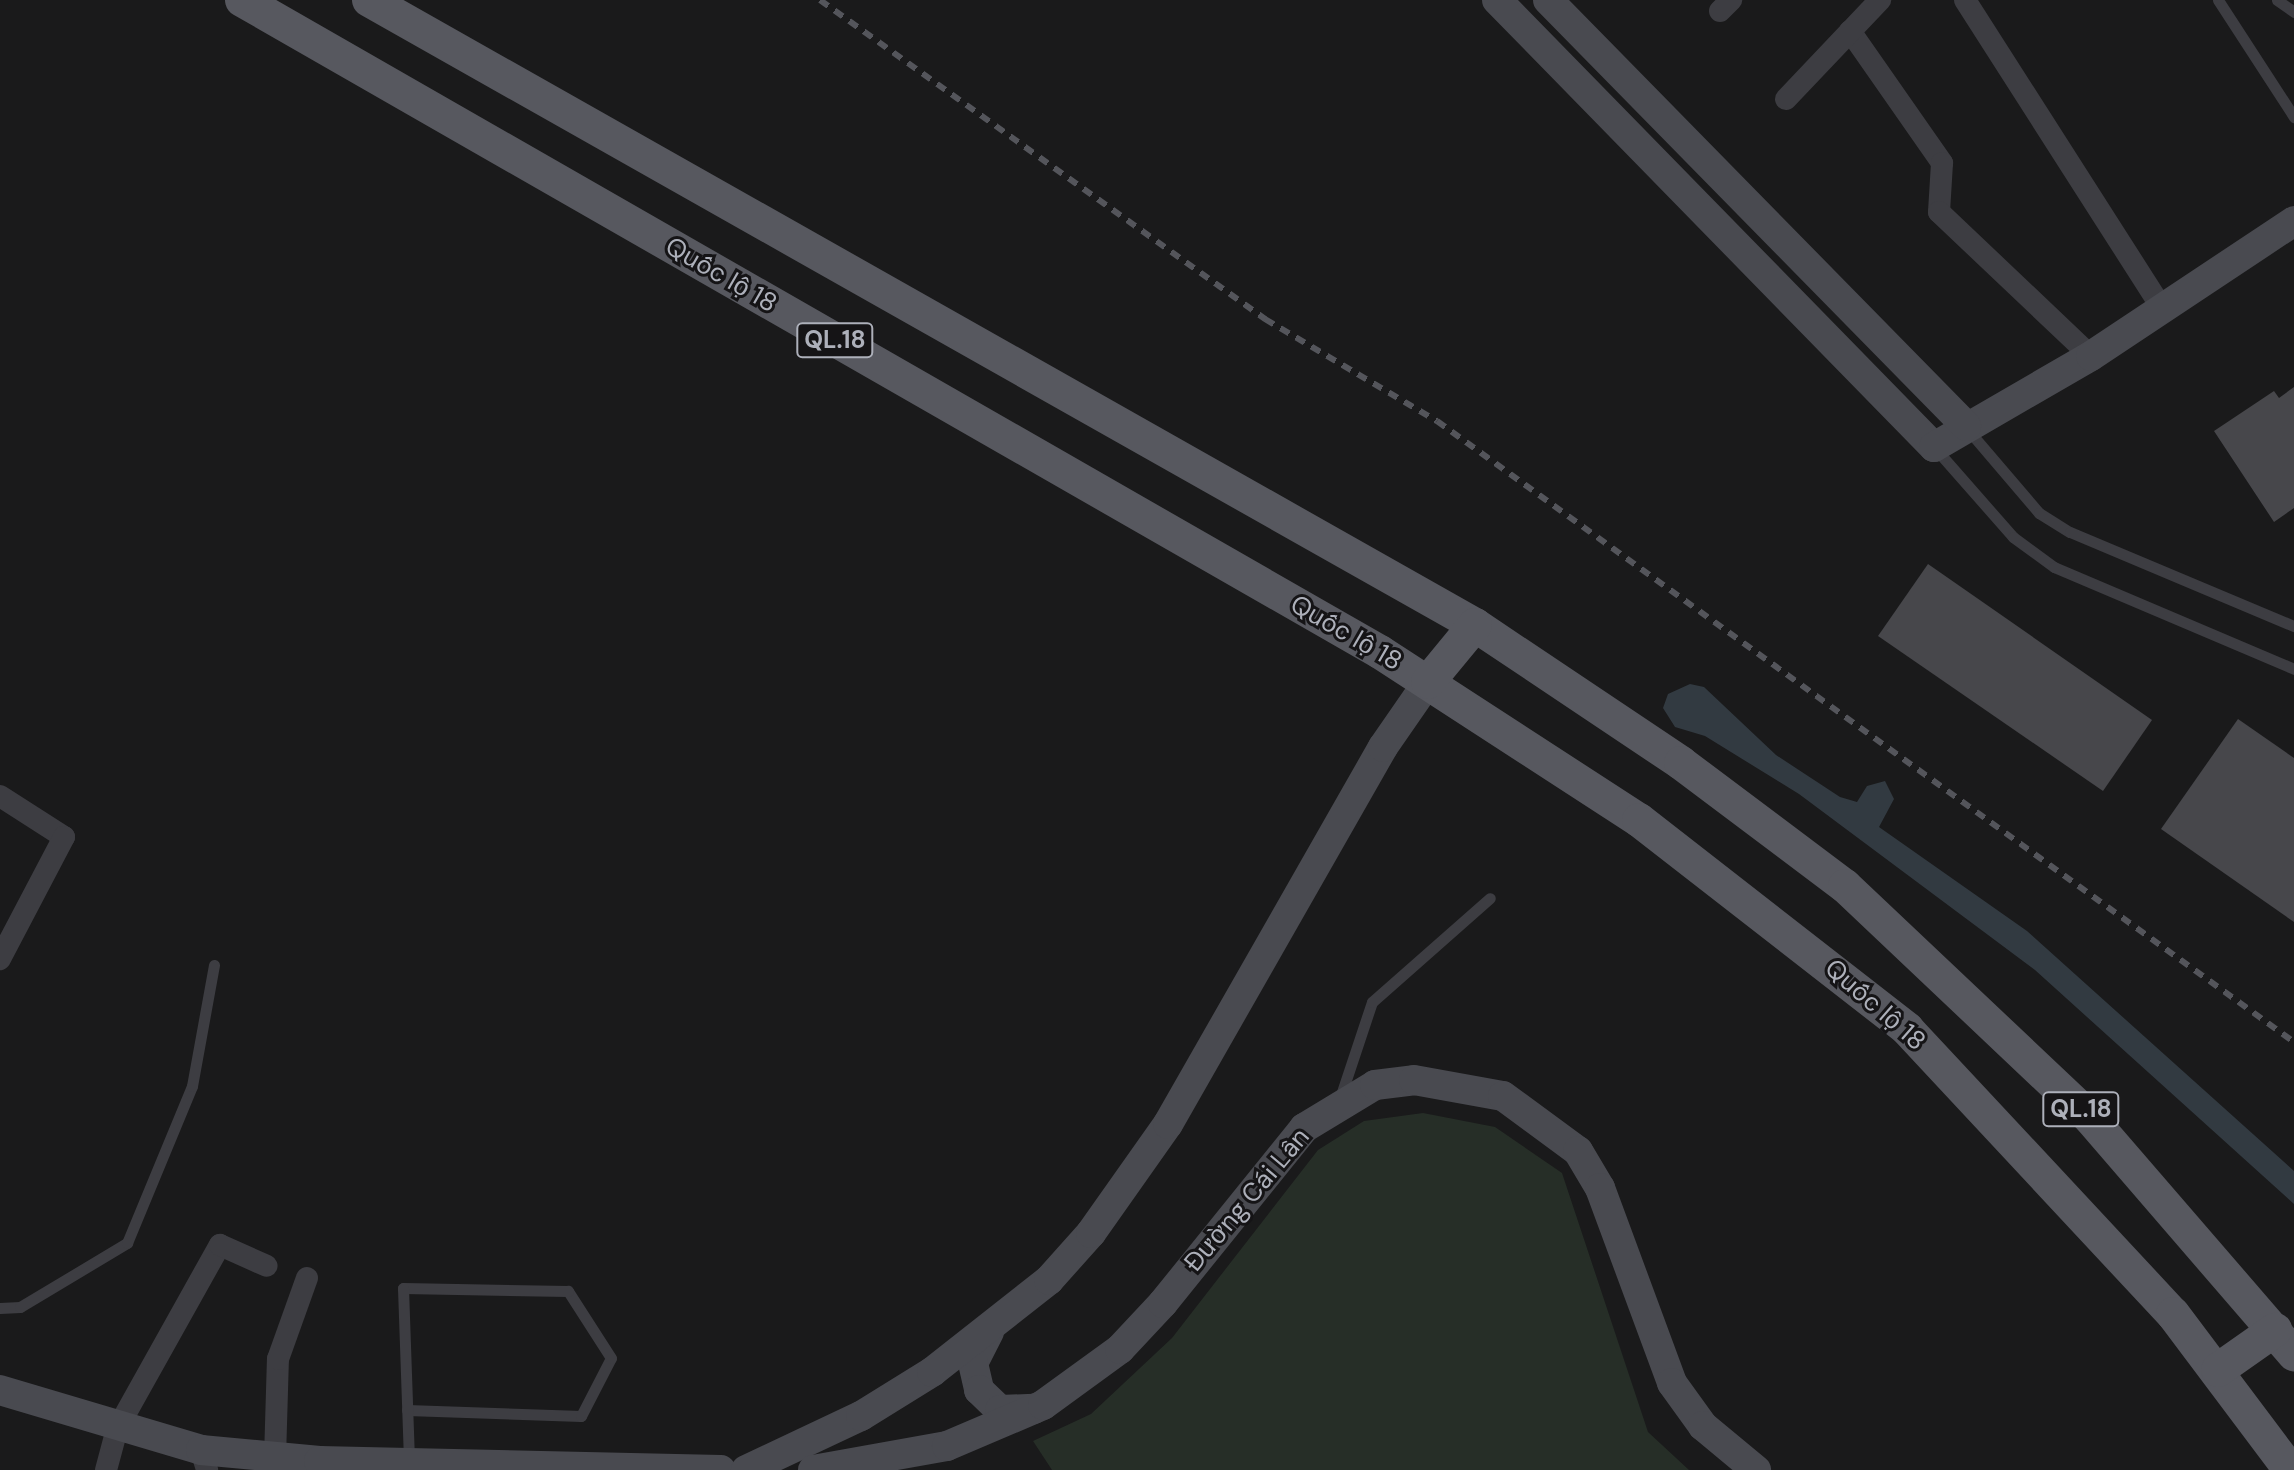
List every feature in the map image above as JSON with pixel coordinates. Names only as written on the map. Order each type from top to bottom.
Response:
[{"type":"main road","name":"Quốc lộ 18","points":[[242,0],[1428,682],[1639,820],[1907,1029],[2055,1182],[2218,1370],[2290,1470]]},
{"type":"main road","name":"QL.18","points":[[369,0],[1475,625],[1681,763],[1845,886],[2091,1119],[2284,1342]]},
{"type":"main road","points":[[1497,0],[1934,447],[2091,356],[2294,221]]},
{"type":"main road","points":[[1548,0],[1966,426]]},
{"type":"main road","points":[[746,1470],[861,1416],[994,1326],[1049,1280],[1128,1186],[1428,682],[1475,625]]},
{"type":"main road","name":"Đường Cái Lân","points":[[813,1470],[947,1446],[1043,1405],[1120,1349],[1271,1163],[1339,1103],[1375,1085],[1458,1083],[1503,1096],[1578,1151],[1600,1188],[1672,1383],[1703,1426],[1756,1470]]},
{"type":"main road","points":[[994,1326],[973,1363],[979,1390],[1014,1413],[1043,1405]]},
{"type":"main road","points":[[2218,1370],[2284,1342]]},
{"type":"main road","points":[[0,1390],[204,1460],[275,1458],[472,1466],[721,1470]]},
{"type":"street","points":[[1786,99],[1880,0]]},
{"type":"street","points":[[1965,0],[2162,308]]},
{"type":"street","points":[[1850,31],[1942,163],[1939,212],[2091,356]]},
{"type":"street","points":[[0,796],[64,837],[0,959]]},
{"type":"street","points":[[106,1470],[117,1429],[220,1245],[267,1266]]},
{"type":"street","points":[[275,1458],[278,1359],[307,1278]]},
{"type":"lane","points":[[2218,0],[2294,117]]},
{"type":"lane","points":[[2277,0],[2294,12]]},
{"type":"lane","points":[[1966,426],[2039,513],[2070,532],[2294,626]]},
{"type":"lane","points":[[1934,447],[2013,537],[2054,567],[2294,669]]},
{"type":"lane","points":[[1339,1103],[1372,1002],[1490,898]]},
{"type":"lane","points":[[0,1308],[20,1307],[127,1243],[192,1086],[214,965]]},
{"type":"lane","points":[[407,1410],[581,1416],[611,1358],[568,1291],[403,1288],[407,1410],[409,1462]]},
{"type":"shaded area","points":[[1690,684],[1704,687],[1776,755],[1840,797],[1857,802],[1867,786],[1885,781],[1894,799],[1879,827],[2027,931],[2294,1171],[2294,1204],[2035,970],[1799,794],[1705,736],[1675,727],[1663,708],[1668,694]]},
{"type":"shaded area","points":[[1423,1113],[1495,1127],[1562,1173],[1648,1432],[1689,1470],[1052,1470],[1033,1441],[1091,1414],[1172,1338],[1318,1150],[1364,1121]]},
{"type":"building","points":[[2294,387],[2294,508],[2274,522],[2214,431],[2274,391],[2279,398]]},
{"type":"building","points":[[1928,564],[2152,720],[2103,791],[1878,636]]},
{"type":"building","points":[[2238,719],[2294,758],[2294,922],[2161,829]]},
{"type":"railway","points":[[820,0],[1265,319],[1437,421],[2294,1042]]}]
